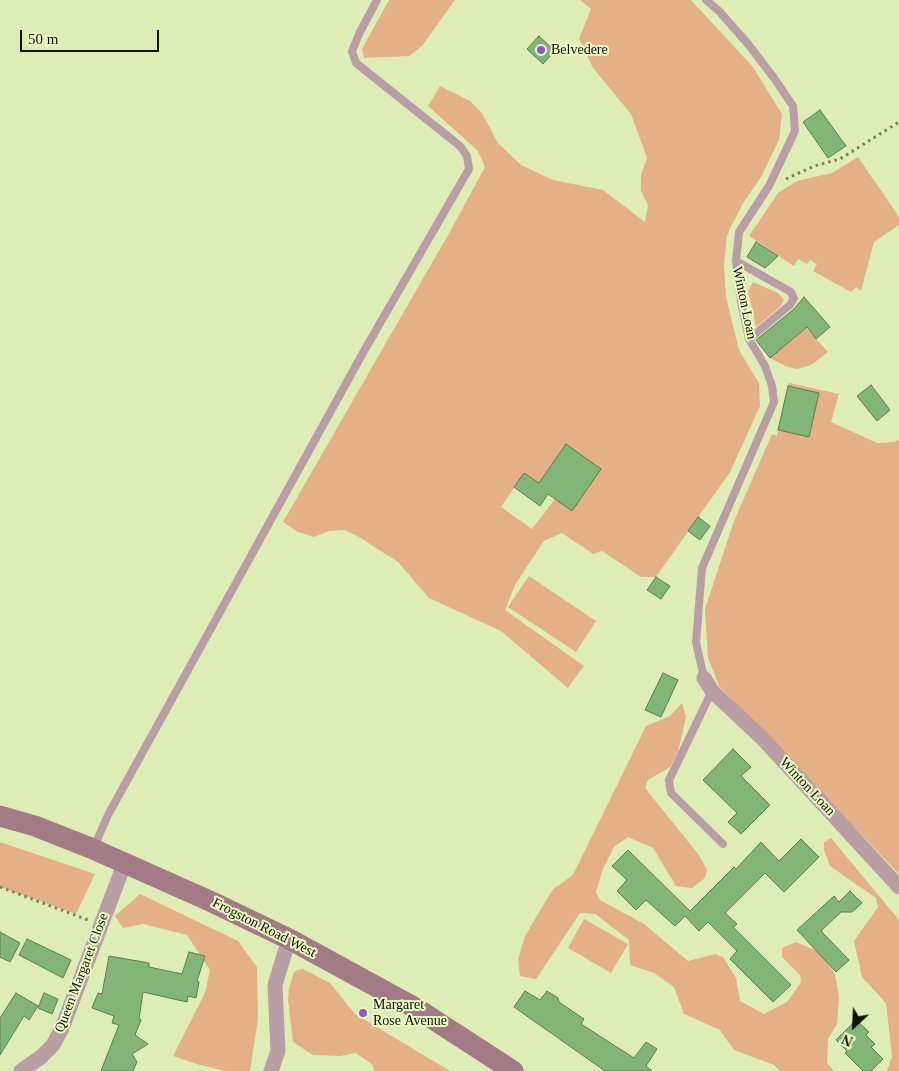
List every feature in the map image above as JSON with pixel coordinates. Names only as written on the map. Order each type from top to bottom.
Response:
[{"type":"main road","name":"Frogston Road West","points":[[0,816],[35,826],[125,862],[291,940],[419,1010],[513,1071]]},
{"type":"street","name":"Winton Loan","points":[[708,685],[763,738],[899,887]]},
{"type":"street","name":"Queen Margaret Close","points":[[21,1071],[41,1057],[53,1045],[62,1028],[125,862]]},
{"type":"street","points":[[271,1071],[278,1051],[275,985],[285,952],[291,940]]},
{"type":"lane","points":[[93,849],[113,806],[355,369],[469,169],[467,156],[460,146],[356,63],[352,51],[377,0]]},
{"type":"lane","name":"Winton Loan","points":[[706,0],[719,11],[748,44],[774,78],[793,106],[795,131],[770,186],[739,232],[736,261],[741,302],[749,339],[765,366],[772,386],[774,402],[702,568],[696,642],[708,685]]},
{"type":"lane","points":[[736,261],[791,292],[794,298],[790,304],[749,339]]},
{"type":"lane","points":[[708,685],[669,780],[671,793],[723,844]]},
{"type":"path","points":[[770,186],[814,166],[840,159],[899,122]]},
{"type":"path","points":[[0,887],[100,924]]},
{"type":"shaded area","points":[[389,0],[455,0],[422,46],[409,56],[364,58],[362,49]]},
{"type":"shaded area","points":[[580,0],[691,0],[753,67],[782,114],[779,140],[761,177],[743,203],[727,235],[724,265],[726,297],[739,350],[759,383],[760,406],[730,472],[656,577],[641,577],[602,551],[593,554],[562,533],[544,541],[515,585],[505,610],[584,666],[568,688],[501,631],[429,598],[398,562],[359,537],[345,530],[329,531],[314,537],[298,532],[283,522],[485,167],[478,151],[428,106],[440,86],[470,101],[482,113],[498,143],[521,165],[553,180],[603,190],[645,222],[648,205],[641,191],[641,175],[647,158],[631,114],[593,68],[579,39],[591,9]],"holes":[[[566,445],[572,510],[555,499],[532,529],[501,507],[524,473],[539,483]]]},
{"type":"shaded area","points":[[858,157],[899,217],[899,225],[874,242],[861,291],[856,287],[851,292],[813,271],[817,264],[810,260],[807,264],[798,259],[794,266],[749,236],[778,193],[797,181],[832,173]]},
{"type":"shaded area","points":[[753,282],[778,293],[784,300],[780,307],[756,327],[748,291]]},
{"type":"shaded area","points":[[806,328],[828,352],[811,365],[797,369],[785,366],[770,358]]},
{"type":"shaded area","points":[[789,383],[839,394],[831,422],[877,443],[899,440],[899,874],[719,686],[708,658],[705,609],[734,521],[772,434],[777,436],[778,430],[808,437],[802,407],[815,410],[819,393],[788,386]]},
{"type":"shaded area","points":[[529,576],[596,621],[576,652],[508,607]]},
{"type":"shaded area","points":[[682,703],[686,717],[678,752],[670,767],[648,780],[645,788],[699,855],[707,870],[705,878],[692,888],[676,886],[653,848],[628,837],[614,847],[603,869],[596,892],[600,900],[644,924],[688,961],[715,954],[723,957],[736,978],[740,1001],[764,1014],[787,1002],[801,982],[800,975],[782,957],[782,948],[796,942],[819,952],[835,974],[839,997],[837,1024],[828,1039],[827,1063],[834,1071],[780,1071],[774,1065],[734,1050],[720,1030],[684,1014],[674,987],[654,973],[630,965],[629,940],[595,914],[580,913],[536,979],[520,976],[518,959],[525,936],[553,889],[573,875],[646,726],[670,716]]},
{"type":"shaded area","points":[[831,838],[899,920],[899,1071],[887,1071],[892,1056],[886,1003],[862,977],[854,941],[878,907],[876,898],[830,866],[824,850],[824,842]]},
{"type":"shaded area","points":[[0,842],[95,874],[76,914],[0,887]]},
{"type":"shaded area","points":[[140,894],[238,941],[257,967],[258,1019],[250,1071],[225,1071],[173,1056],[205,993],[210,970],[187,935],[143,924],[123,928],[115,916]]},
{"type":"shaded area","points":[[584,919],[628,944],[611,973],[568,948]]},
{"type":"shaded area","points":[[303,969],[330,983],[355,1014],[450,1071],[374,1071],[373,1065],[356,1053],[340,1056],[313,1055],[293,1042],[288,1000],[289,988],[294,972]]},
{"type":"building","name":"Belvedere","points":[[539,36],[555,51],[543,64],[527,49]]},
{"type":"building","points":[[820,110],[846,146],[828,158],[803,122]]},
{"type":"building","points":[[756,242],[778,256],[765,268],[747,257]]},
{"type":"building","points":[[804,297],[830,327],[816,339],[807,327],[770,358],[756,340],[794,309]]},
{"type":"building","points":[[871,385],[890,410],[877,421],[857,396]]},
{"type":"building","points":[[788,386],[819,393],[809,437],[778,430]]},
{"type":"building","points":[[566,444],[601,469],[572,511],[548,494],[540,506],[514,487],[524,473],[539,483]]},
{"type":"building","points":[[698,517],[710,526],[700,540],[688,531]]},
{"type":"building","points":[[656,577],[670,586],[661,599],[647,590]]},
{"type":"building","points":[[663,673],[678,680],[661,717],[645,710]]},
{"type":"building","points":[[733,749],[751,767],[741,776],[770,805],[741,834],[728,822],[737,813],[703,780]]},
{"type":"building","points":[[801,839],[819,857],[784,892],[765,873],[725,913],[737,924],[733,927],[791,985],[773,1002],[730,959],[737,951],[708,922],[699,931],[685,916],[675,926],[646,900],[636,910],[617,891],[627,880],[612,866],[628,850],[690,911],[734,867],[736,869],[761,842],[779,861]]},
{"type":"building","points":[[850,891],[862,903],[852,912],[841,912],[821,931],[849,960],[836,972],[797,930],[834,896],[839,902]]},
{"type":"building","points":[[0,932],[20,943],[10,962],[0,957]]},
{"type":"building","points":[[27,939],[71,960],[63,978],[19,955]]},
{"type":"building","points":[[189,952],[205,956],[197,981],[199,982],[196,998],[188,996],[187,1002],[143,992],[139,1019],[141,1020],[135,1035],[148,1044],[132,1054],[137,1062],[133,1071],[101,1071],[119,1025],[112,1023],[114,1016],[92,1008],[98,993],[102,994],[109,956],[149,963],[149,967],[182,974]]},
{"type":"building","points":[[525,991],[540,1000],[547,991],[558,998],[559,1002],[584,1019],[581,1024],[634,1058],[646,1042],[657,1049],[646,1066],[652,1071],[605,1071],[514,1007]]},
{"type":"building","points":[[16,993],[38,1006],[29,1020],[24,1016],[0,1055],[0,1018]]},
{"type":"building","points":[[44,993],[58,999],[52,1014],[38,1008]]},
{"type":"building","points":[[856,1020],[869,1032],[866,1035],[875,1044],[871,1047],[883,1059],[871,1071],[863,1071],[845,1053],[847,1051],[836,1040]]},
{"type":"place","name":"Belvedere","points":[[541,50]]},
{"type":"place","name":"Margaret Rose Avenue","points":[[363,1013]]}]
